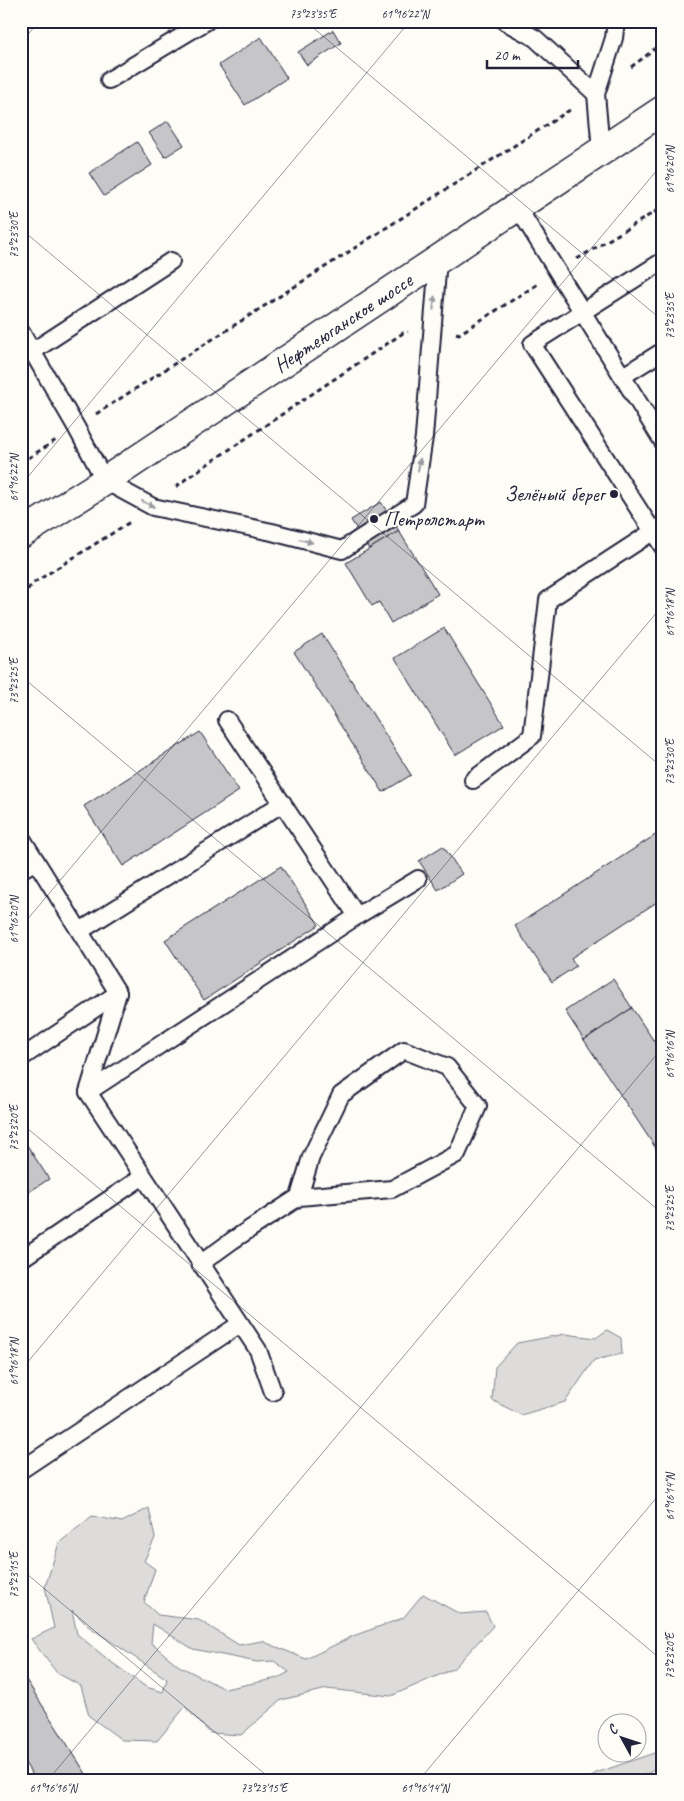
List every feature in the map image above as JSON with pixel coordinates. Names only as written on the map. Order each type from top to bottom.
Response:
[{"type":"main road","name":"Нефтеюганское шоссе","points":[[21,534],[105,481],[663,110]]},
{"type":"lane","points":[[109,80],[206,21]]},
{"type":"lane","points":[[504,21],[535,38],[596,94]]},
{"type":"lane","points":[[607,21],[614,38]]},
{"type":"lane","points":[[601,150],[596,94],[614,38],[616,21]]},
{"type":"lane","points":[[518,208],[663,442]]},
{"type":"lane","points":[[21,332],[105,481],[153,507],[272,532],[342,550],[414,504],[424,437],[438,260]]},
{"type":"lane","points":[[33,351],[171,261]]},
{"type":"lane","points":[[663,261],[532,344],[658,528],[663,547]]},
{"type":"lane","points":[[623,376],[663,350]]},
{"type":"lane","points":[[472,780],[532,736],[548,600],[658,528]]},
{"type":"lane","points":[[227,720],[357,916]]},
{"type":"lane","points":[[80,931],[283,803]]},
{"type":"lane","points":[[21,837],[118,993],[88,1092],[142,1177],[258,1350],[273,1392]]},
{"type":"lane","points":[[21,870],[36,861]]},
{"type":"lane","points":[[88,1092],[357,916],[418,879]]},
{"type":"lane","points":[[21,1058],[118,993]]},
{"type":"lane","points":[[200,1264],[299,1197],[392,1189],[457,1154],[478,1106],[447,1067],[404,1050],[341,1094],[311,1157],[299,1197]]},
{"type":"lane","points":[[21,1259],[142,1177]]},
{"type":"lane","points":[[21,1470],[240,1324]]},
{"type":"path","points":[[21,462],[596,94],[663,43]]},
{"type":"path","points":[[21,596],[35,582],[153,507],[186,478],[403,333],[432,329],[459,334],[557,271],[663,207]]},
{"type":"shaded area","points":[[607,1330],[621,1338],[622,1354],[594,1360],[565,1402],[521,1415],[492,1400],[495,1367],[517,1343],[565,1334],[596,1338]]},
{"type":"shaded area","points":[[149,1508],[155,1538],[144,1561],[155,1569],[144,1602],[158,1615],[199,1620],[239,1645],[262,1641],[306,1659],[353,1636],[403,1618],[423,1594],[460,1614],[486,1612],[493,1626],[453,1669],[391,1696],[327,1689],[281,1700],[241,1735],[210,1733],[185,1707],[157,1741],[122,1740],[89,1716],[81,1686],[57,1673],[31,1639],[54,1628],[45,1587],[59,1543],[92,1516],[122,1522]],"holes":[[[72,1610],[88,1626],[167,1679],[163,1692],[146,1687],[77,1634]],[[153,1624],[193,1649],[257,1662],[274,1661],[289,1672],[278,1678],[225,1689],[179,1666],[151,1643]]]},
{"type":"shaded area","points":[[663,1750],[663,1766],[633,1780],[588,1780],[596,1773],[622,1764],[646,1764],[646,1756]]},
{"type":"building","points":[[333,30],[341,43],[307,65],[298,52]]},
{"type":"building","points":[[261,37],[287,78],[245,105],[219,65]]},
{"type":"building","points":[[168,121],[184,145],[165,157],[149,133]]},
{"type":"building","points":[[137,142],[152,165],[104,196],[89,173]]},
{"type":"building","points":[[381,502],[399,531],[369,549],[351,520]]},
{"type":"building","points":[[399,531],[438,594],[391,623],[379,602],[372,606],[346,563]]},
{"type":"building","points":[[444,628],[504,725],[455,755],[395,658]]},
{"type":"building","points":[[322,634],[411,775],[383,792],[294,652]]},
{"type":"building","points":[[200,732],[239,791],[123,866],[84,806]]},
{"type":"building","points":[[663,830],[663,898],[571,958],[576,966],[552,982],[515,926]]},
{"type":"building","points":[[443,846],[462,874],[438,890],[419,861]]},
{"type":"building","points":[[281,866],[319,925],[204,1000],[165,940]]},
{"type":"building","points":[[613,979],[632,1008],[584,1040],[565,1011]]},
{"type":"building","points":[[632,1008],[663,1055],[663,1159],[584,1040]]},
{"type":"building","points":[[21,1136],[49,1179],[21,1197]]},
{"type":"building","points":[[21,1672],[90,1780],[36,1780],[21,1757]]},
{"type":"railway","points":[[659,1780],[663,1777]]},
{"type":"place","name":"Зелёный берег","points":[[614,494]]},
{"type":"place","name":"Петролстарт","points":[[374,519]]}]
